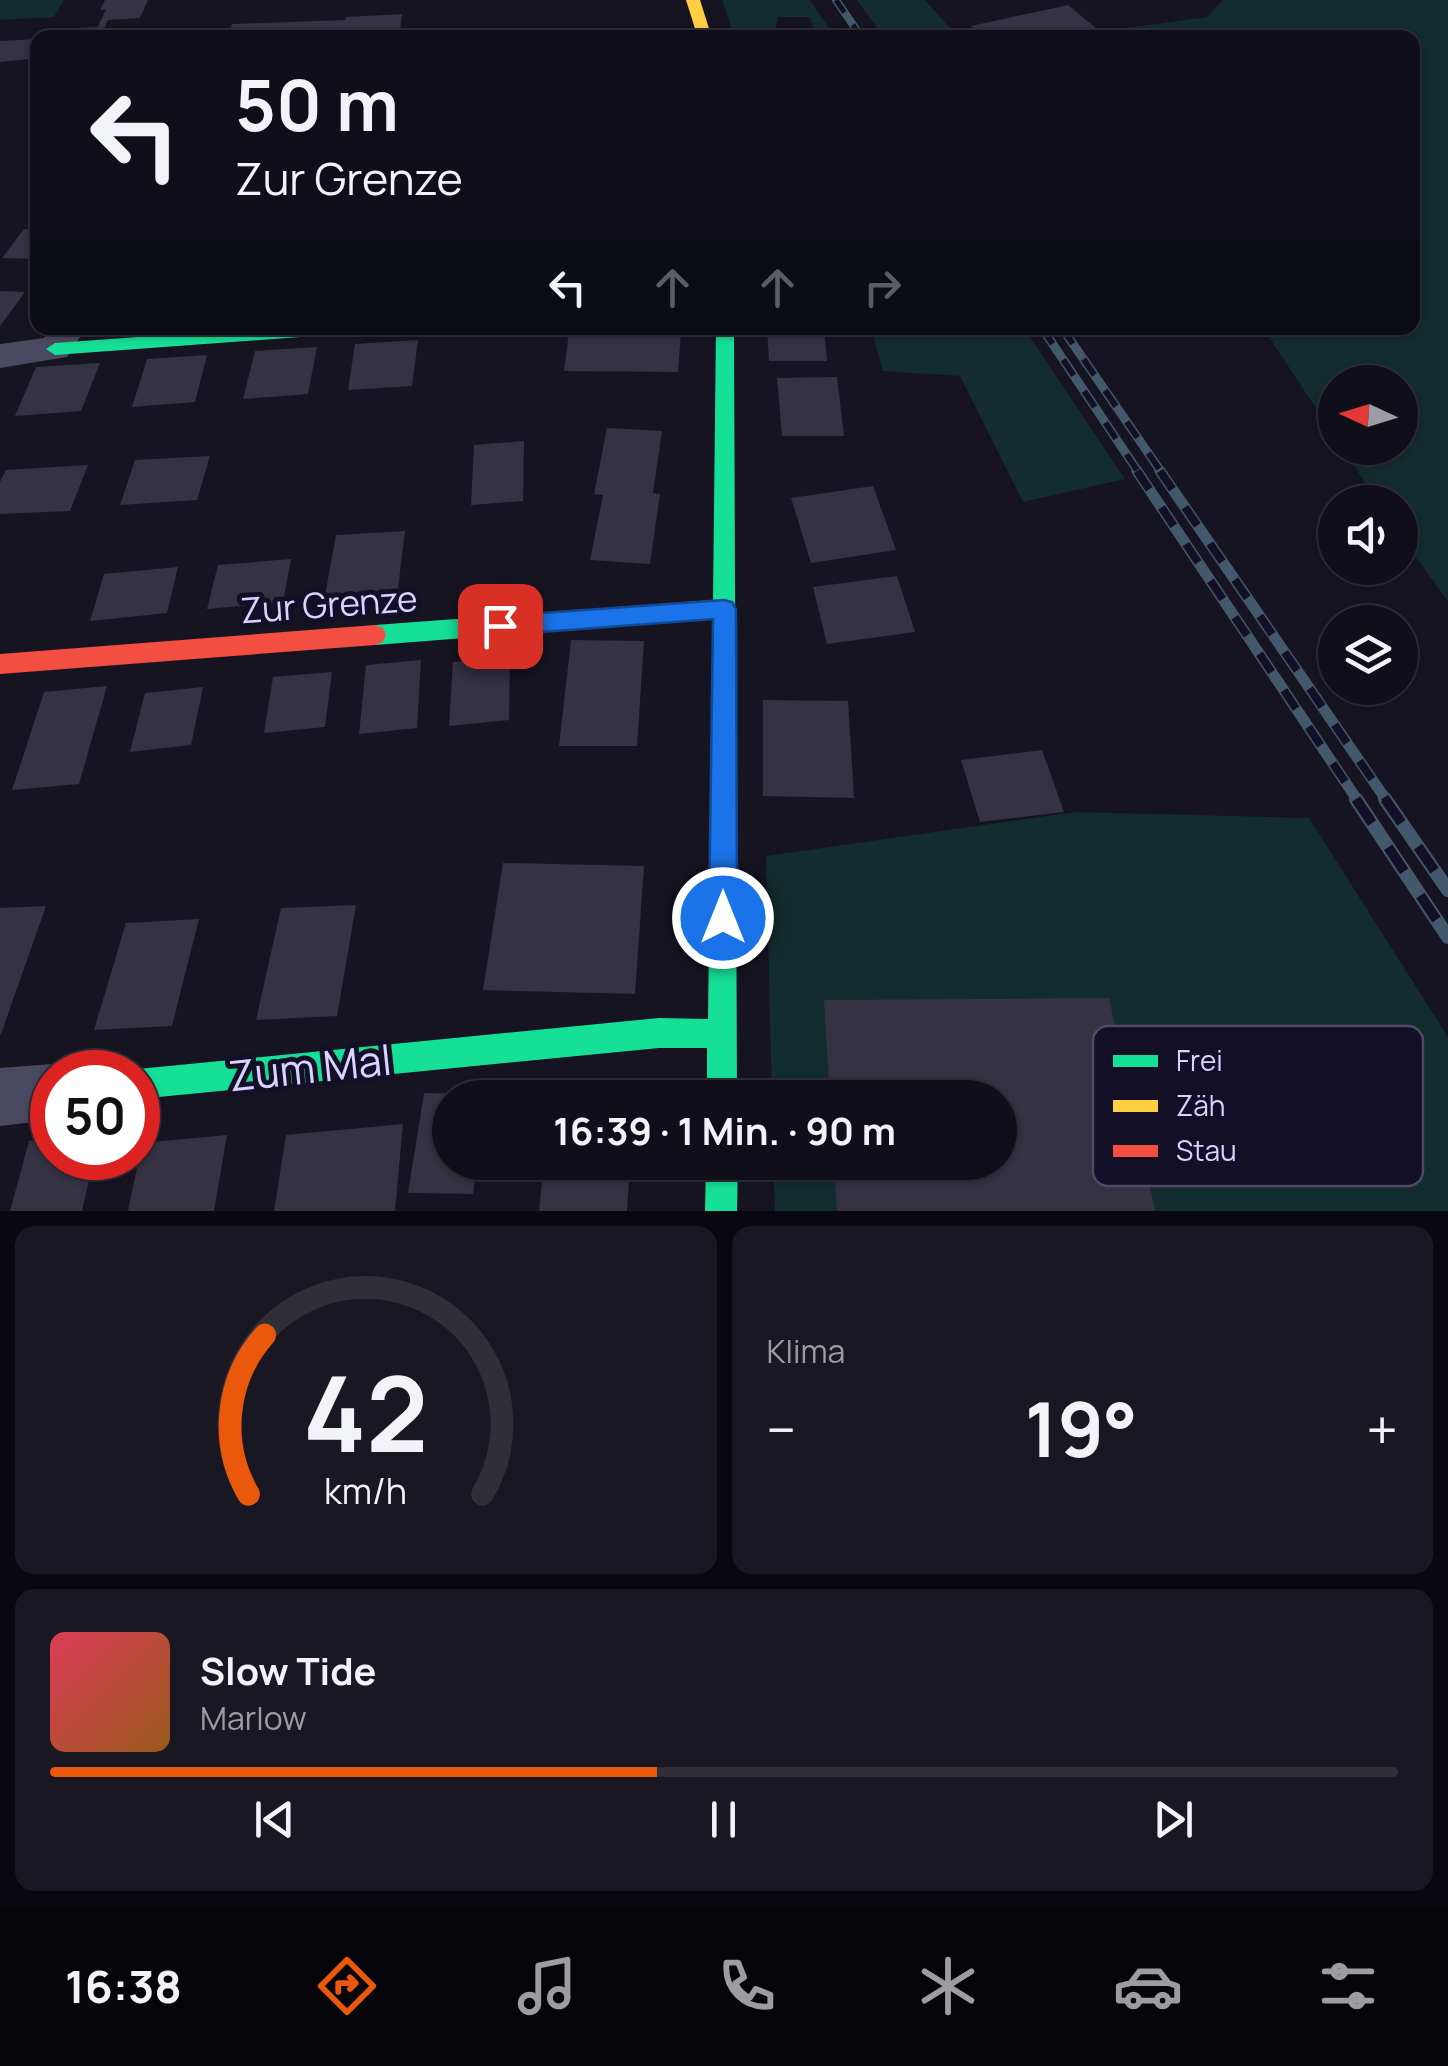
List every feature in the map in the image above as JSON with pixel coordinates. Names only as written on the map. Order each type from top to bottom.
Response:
[{"type":"street","points":[[694,0],[703,30]]},
{"type":"street","points":[[0,356],[62,338],[146,335]]},
{"type":"street","points":[[722,1080],[725,335]]},
{"type":"street","name":"Zur Grenze","points":[[0,664],[724,609]]},
{"type":"street","name":"Zum Mal","points":[[160,1082],[660,1033],[722,1034]]},
{"type":"street","points":[[0,1097],[30,1094]]},
{"type":"street","points":[[721,1211],[722,1180]]},
{"type":"green space","points":[[0,0],[64,0],[54,17],[0,20]]},
{"type":"green space","points":[[722,0],[810,0],[830,30],[814,30],[810,17],[778,17],[775,30],[733,30]]},
{"type":"green space","points":[[857,0],[925,0],[952,30],[879,30]]},
{"type":"green space","points":[[1223,0],[1448,0],[1448,601],[1418,560],[1418,485],[1367,485],[1353,465],[1418,465],[1418,365],[1318,365],[1318,411],[1268,335],[1420,335],[1420,30],[1113,30],[1207,17]]},
{"type":"green space","points":[[873,335],[1029,335],[1125,479],[1023,502],[960,376],[883,371]]},
{"type":"green space","points":[[1075,812],[1309,818],[1448,1037],[1448,1211],[775,1211],[774,1180],[1017,1180],[1017,1080],[772,1080],[766,856]]},
{"type":"building","points":[[105,0],[148,0],[140,18],[108,20],[104,30],[77,30],[98,27],[106,9],[100,10]]},
{"type":"building","points":[[1068,5],[1098,30],[975,30],[971,26]]},
{"type":"building","points":[[402,14],[400,30],[230,30],[232,24]]},
{"type":"building","points":[[30,39],[30,59],[0,62],[0,41]]},
{"type":"building","points":[[24,229],[30,229],[30,259],[2,258]]},
{"type":"building","points":[[0,291],[25,292],[0,326]]},
{"type":"building","points":[[569,335],[681,335],[678,372],[564,371]]},
{"type":"building","points":[[767,335],[825,335],[827,361],[769,361]]},
{"type":"building","points":[[418,340],[412,386],[348,390],[355,344]]},
{"type":"building","points":[[317,347],[308,394],[243,399],[255,351]]},
{"type":"building","points":[[207,355],[195,402],[132,407],[147,359]]},
{"type":"building","points":[[100,363],[81,411],[15,416],[36,367]]},
{"type":"building","points":[[837,377],[844,436],[782,436],[777,378]]},
{"type":"building","points":[[607,428],[662,431],[653,493],[660,494],[650,564],[590,560],[603,495],[594,494]]},
{"type":"building","points":[[524,441],[523,501],[471,505],[474,445]]},
{"type":"building","points":[[210,456],[197,500],[120,505],[135,460]]},
{"type":"building","points":[[88,465],[70,511],[0,514],[0,482],[6,470]]},
{"type":"building","points":[[873,486],[896,550],[811,563],[791,498]]},
{"type":"building","points":[[405,531],[397,596],[324,601],[336,535]]},
{"type":"building","points":[[291,559],[283,602],[207,609],[218,565]]},
{"type":"building","points":[[178,567],[167,613],[90,621],[104,574]]},
{"type":"building","points":[[897,576],[915,632],[827,644],[813,587]]},
{"type":"building","points":[[571,640],[644,641],[637,746],[559,746]]},
{"type":"building","points":[[510,657],[509,720],[449,726],[453,662]]},
{"type":"building","points":[[421,660],[417,728],[359,734],[366,665]]},
{"type":"building","points":[[332,672],[325,727],[264,733],[273,677]]},
{"type":"building","points":[[107,686],[79,784],[12,790],[44,692]]},
{"type":"building","points":[[203,687],[191,745],[130,752],[145,693]]},
{"type":"building","points":[[763,700],[848,701],[854,798],[763,796]]},
{"type":"building","points":[[1042,750],[1064,812],[980,822],[961,760]]},
{"type":"building","points":[[503,863],[644,866],[635,994],[483,990]]},
{"type":"building","points":[[356,905],[337,1016],[256,1020],[281,908]]},
{"type":"building","points":[[46,906],[1,1034],[0,1034],[0,908]]},
{"type":"building","points":[[199,919],[172,1026],[94,1030],[126,923]]},
{"type":"building","points":[[1109,998],[1115,1026],[1093,1026],[1093,1186],[1150,1186],[1155,1211],[837,1211],[835,1180],[1017,1180],[1017,1080],[829,1080],[824,1000]]},
{"type":"building","points":[[424,1093],[432,1093],[432,1180],[475,1180],[473,1194],[408,1193]]},
{"type":"building","points":[[403,1124],[395,1211],[274,1211],[286,1135]]},
{"type":"building","points":[[227,1135],[214,1211],[128,1211],[134,1180],[160,1180],[160,1141]]},
{"type":"building","points":[[29,1141],[30,1180],[89,1180],[82,1211],[10,1211]]},
{"type":"building","points":[[542,1180],[629,1180],[627,1211],[539,1211]]},
{"type":"railway","points":[[836,0],[857,30]]},
{"type":"railway","points":[[1047,335],[1139,473]]},
{"type":"railway","points":[[1067,335],[1162,473]]},
{"type":"railway","points":[[1137,471],[1358,801]]},
{"type":"railway","points":[[1160,471],[1387,801]]},
{"type":"railway","points":[[1356,799],[1448,937]]},
{"type":"railway","points":[[1385,799],[1448,890]]},
{"type":"traffic: fast","points":[[55,349],[246,335]]},
{"type":"traffic: fast","points":[[722,1080],[725,335]]},
{"type":"traffic: fast","points":[[375,635],[724,609]]},
{"type":"traffic: fast","points":[[160,1082],[659,1033],[722,1034]]},
{"type":"traffic: fast","points":[[721,1211],[722,1180]]},
{"type":"traffic: slow","points":[[693,0],[702,30]]},
{"type":"traffic: jam","points":[[0,664],[375,635]]},
{"type":"route","points":[[500,626],[724,609],[723,918]]}]
